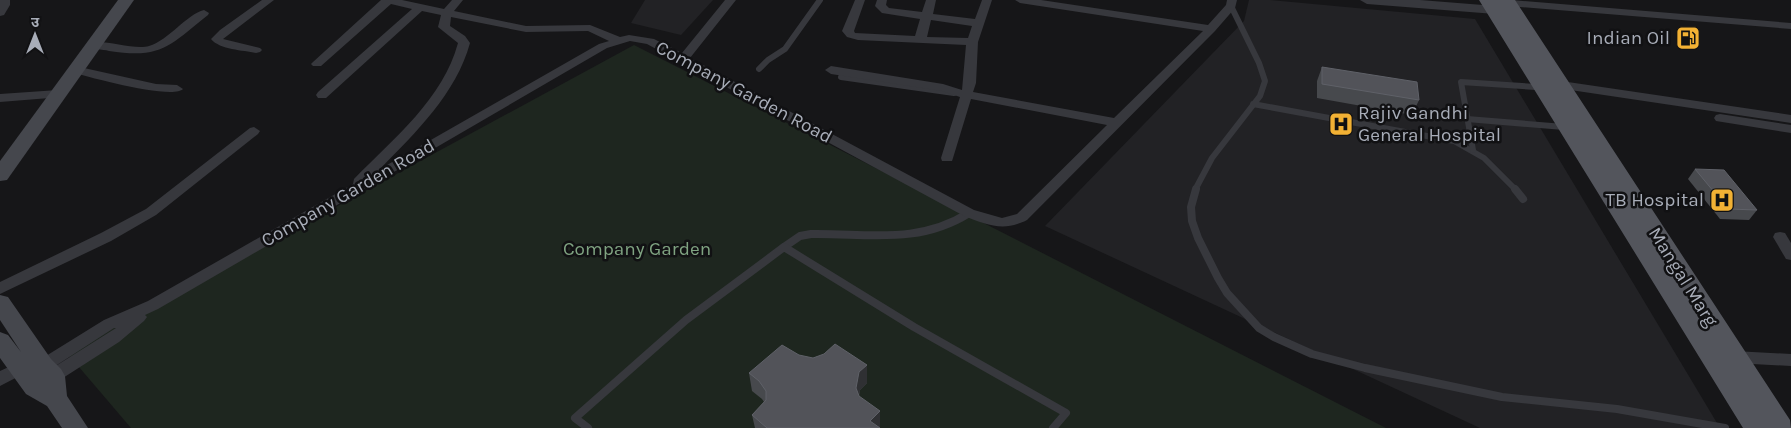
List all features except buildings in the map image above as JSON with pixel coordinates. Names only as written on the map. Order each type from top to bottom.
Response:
[{"type":"main road","points":[[0,176],[126,0]]},
{"type":"main road","name":"Mangal Marg","points":[[1500,4],[1563,90],[1780,428]]},
{"type":"main road","name":"Mangal Marg","points":[[1500,4],[1568,127],[1758,428]]},
{"type":"main road","points":[[0,303],[33,376]]},
{"type":"main road","points":[[0,341],[33,376],[76,428]]},
{"type":"street","points":[[0,13],[5,5],[5,0]]},
{"type":"street","points":[[256,50],[220,42],[217,39],[269,0]]},
{"type":"street","points":[[317,64],[387,0],[445,14],[526,29],[590,28],[618,40]]},
{"type":"street","points":[[347,194],[421,118],[445,85],[463,51],[464,43],[461,38],[444,27],[445,14],[458,0]]},
{"type":"street","points":[[683,59],[731,0]]},
{"type":"street","points":[[860,0],[849,25],[848,31],[850,35],[858,37],[972,42]]},
{"type":"street","points":[[882,0],[880,6],[886,11],[977,23]]},
{"type":"street","points":[[920,40],[931,0]]},
{"type":"street","points":[[947,158],[970,83],[972,42],[977,23],[987,0]]},
{"type":"street","points":[[1020,0],[1211,28]]},
{"type":"street","points":[[1367,0],[1500,4]]},
{"type":"street","points":[[1457,0],[1791,32]]},
{"type":"street","name":"Company Garden Road","points":[[33,376],[114,338],[153,305],[594,51],[618,40],[629,38],[650,41],[969,213],[997,224],[1010,224],[1022,217],[1117,123],[1211,28],[1231,3]]},
{"type":"street","points":[[322,95],[419,8]]},
{"type":"street","points":[[93,45],[142,50],[151,49],[168,40],[204,13]]},
{"type":"street","points":[[1640,17],[1791,26]]},
{"type":"street","points":[[75,70],[156,88],[177,89]]},
{"type":"street","points":[[836,73],[943,88],[1117,123]]},
{"type":"street","points":[[1563,90],[1791,119]]},
{"type":"street","points":[[1563,90],[1791,129]]},
{"type":"street","points":[[0,98],[58,94]]},
{"type":"street","points":[[0,288],[106,237],[151,212],[254,131]]},
{"type":"street","points":[[1780,237],[1791,255]]},
{"type":"street","points":[[1734,357],[1791,360]]},
{"type":"lane","points":[[759,69],[768,60],[785,49],[820,0]]},
{"type":"lane","points":[[1231,3],[1263,74],[1263,90],[1212,158],[1193,195],[1191,207],[1192,221],[1198,238],[1218,278],[1234,301],[1260,328],[1274,338],[1312,354],[1374,370],[1502,397],[1617,409],[1725,428]]},
{"type":"lane","points":[[1473,150],[1461,82],[1536,87]]},
{"type":"lane","points":[[1253,104],[1454,142],[1473,150],[1492,164],[1523,199]]},
{"type":"lane","points":[[1468,119],[1568,127]]},
{"type":"lane","points":[[588,428],[575,418],[686,320],[800,236],[811,234],[894,235],[926,231],[960,220],[969,213]]},
{"type":"lane","points":[[784,247],[914,327],[1066,413],[1053,428]]},
{"type":"shaded area","points":[[645,0],[713,0],[681,35],[631,23]]},
{"type":"shaded area","name":"Rajiv Gandhi General Hospital","points":[[1249,0],[1270,0],[1475,19],[1720,428],[1480,428],[1045,226],[1244,21]]},
{"type":"green space","name":"Company Garden","points":[[634,45],[1386,428],[131,428],[67,353]]},
{"type":"place","name":"Indian Oil","points":[[1688,38]]},
{"type":"place","name":"Rajiv Gandhi General Hospital","points":[[1341,124]]},
{"type":"place","name":"TB Hospital","points":[[1722,200]]}]
